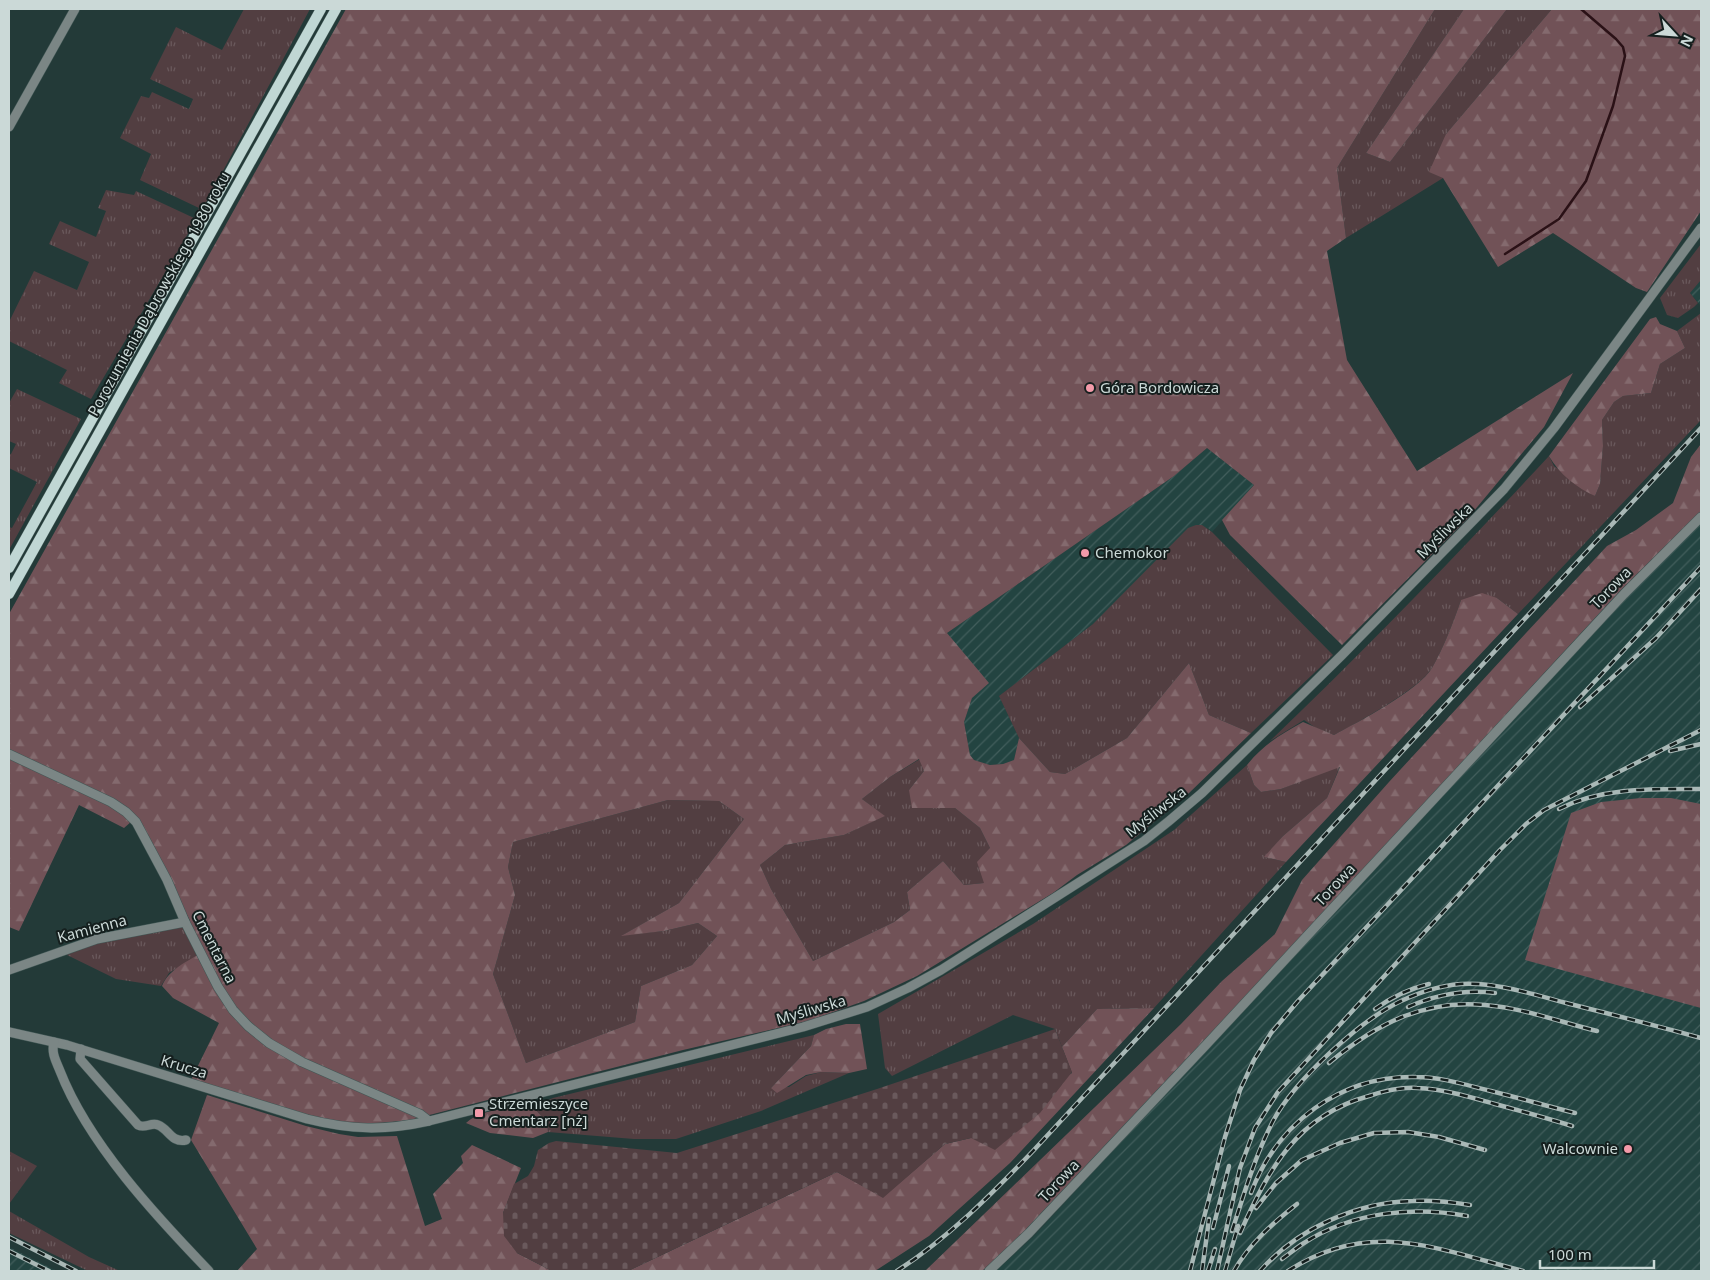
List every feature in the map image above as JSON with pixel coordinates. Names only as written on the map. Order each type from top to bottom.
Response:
[{"type":"main road","name":"Porozumienia Dąbrowskiego 1980 roku","points":[[9,568],[321,9]]},
{"type":"main road","name":"Porozumienia Dąbrowskiego 1980 roku","points":[[9,594],[336,9]]},
{"type":"street","points":[[9,128],[76,9]]},
{"type":"street","name":"Myśliwska","points":[[429,1120],[794,1030],[867,1007],[941,970],[1144,841],[1169,822],[1216,780],[1342,655],[1504,489],[1554,428],[1701,228]]},
{"type":"street","name":"Torowa","points":[[989,1271],[1029,1233],[1199,1052],[1624,594],[1701,517]]},
{"type":"street","name":"Cmentarna","points":[[9,754],[111,802],[131,816],[150,846],[185,922],[227,1002],[240,1018],[259,1035],[283,1052],[302,1062],[420,1114],[429,1120]]},
{"type":"street","name":"Kamienna","points":[[9,970],[97,939],[185,922]]},
{"type":"street","name":"Krucza","points":[[9,1032],[81,1049],[336,1126],[377,1128],[429,1120]]},
{"type":"street","points":[[54,1042],[53,1051],[65,1083],[86,1123],[132,1185],[209,1271]]},
{"type":"street","points":[[81,1049],[80,1059],[138,1125],[144,1127],[155,1124],[173,1138],[182,1141],[186,1140]]},
{"type":"shaded area","points":[[1701,280],[1701,306],[1690,293]]},
{"type":"shaded area","points":[[1207,448],[1254,485],[1212,532],[1208,528],[1093,624],[999,696],[1019,738],[1014,760],[1003,764],[990,765],[974,760],[970,755],[964,722],[972,698],[962,653],[947,633],[1174,476]]},
{"type":"shaded area","points":[[1701,524],[1701,1271],[996,1271],[1033,1237],[1649,573]]},
{"type":"shaded area","points":[[9,1247],[57,1271],[9,1271]]},
{"type":"green space","points":[[244,9],[310,9],[203,208],[91,399],[59,383],[67,370],[9,341],[9,322],[34,271],[77,290],[89,262],[49,244],[60,221],[96,237],[106,211],[98,208],[106,190],[134,195],[136,191],[194,218],[199,208],[140,180],[151,154],[120,138],[141,96],[149,98],[152,92],[189,109],[193,99],[150,79],[176,27],[222,50]]},
{"type":"green space","points":[[346,9],[1435,9],[1337,168],[1346,238],[1327,251],[1347,360],[1417,471],[1573,373],[1544,427],[1468,518],[1342,645],[1230,535],[1222,520],[1254,485],[1207,448],[1174,476],[947,633],[989,683],[972,698],[964,722],[970,755],[974,760],[990,765],[1003,764],[1014,760],[1019,738],[1050,772],[1065,774],[1127,738],[1189,663],[1209,715],[1251,733],[1188,794],[1126,845],[1077,875],[1053,893],[917,976],[864,1001],[808,1021],[683,1050],[410,1120],[365,1125],[336,1122],[191,1080],[219,1023],[173,998],[162,986],[174,970],[203,952],[187,923],[190,921],[149,838],[132,821],[124,828],[79,805],[19,931],[9,927],[9,614]],"holes":[[[919,759],[924,771],[909,790],[912,808],[955,808],[980,828],[990,848],[977,862],[984,883],[964,885],[943,861],[907,892],[910,910],[894,922],[813,961],[771,889],[760,865],[785,845],[844,835],[885,816],[862,799],[890,777]],[[668,800],[719,801],[744,819],[679,903],[621,936],[664,931],[698,923],[717,936],[692,965],[641,986],[635,1022],[526,1063],[493,974],[515,895],[508,867],[513,842]]]},
{"type":"green space","points":[[1435,9],[1464,9],[1366,153],[1390,162],[1507,9],[1552,9],[1446,134],[1443,178],[1346,238],[1337,168]]},
{"type":"green space","points":[[1464,9],[1507,9],[1390,162],[1366,153]]},
{"type":"green space","points":[[1552,9],[1701,9],[1701,211],[1647,292],[1636,288],[1553,233],[1498,267],[1443,178],[1429,172],[1446,134]]},
{"type":"green space","points":[[1701,244],[1701,280],[1690,293],[1698,303],[1678,318],[1667,315],[1660,298]]},
{"type":"green space","points":[[1701,313],[1701,420],[1518,614],[1497,598],[1461,600],[1448,635],[1432,668],[1414,686],[1387,705],[1334,735],[1316,728],[1304,720],[1270,741],[1411,601],[1549,456],[1554,466],[1595,496],[1600,484],[1603,446],[1602,420],[1614,402],[1623,396],[1651,393],[1660,364],[1685,348],[1677,331]]},
{"type":"green space","points":[[1656,317],[1660,324],[1677,331],[1685,348],[1660,364],[1651,393],[1623,396],[1614,402],[1602,420],[1603,446],[1600,484],[1595,496],[1569,480],[1549,456],[1650,319]]},
{"type":"green space","points":[[17,389],[81,419],[9,550],[9,527],[12,528],[37,482],[9,468],[9,454],[11,454],[16,444],[9,441],[9,403]]},
{"type":"green space","points":[[1701,444],[1701,511],[1620,591],[1264,977],[1014,1242],[982,1271],[925,1271],[1181,1024],[1222,981],[1275,934],[1302,880],[1526,633],[1607,546],[1636,530],[1673,503],[1691,457]]},
{"type":"green space","points":[[1202,525],[1212,532],[1333,655],[1251,733],[1209,715],[1189,663],[1127,738],[1065,774],[1050,772],[1019,738],[999,696],[1093,624],[1188,528]]},
{"type":"green space","points":[[1482,593],[1497,598],[1518,614],[1286,862],[1264,857],[1283,836],[1327,798],[1340,767],[1281,789],[1261,792],[1254,785],[1247,765],[1273,741],[1303,722],[1334,735],[1372,714],[1415,686],[1432,668],[1448,635],[1461,600]]},
{"type":"green space","points":[[920,759],[924,771],[909,790],[955,808],[980,828],[990,848],[984,883],[964,885],[943,861],[907,892],[910,910],[894,922],[813,961],[771,889],[760,865],[785,845],[844,835],[884,816],[862,799],[890,777]]},
{"type":"green space","points":[[1247,765],[1254,785],[1261,792],[1281,789],[1340,766],[1327,798],[1283,836],[1265,857],[1286,862],[1154,1008],[1097,1009],[1062,1047],[1055,1029],[1013,1015],[892,1076],[885,1068],[878,1014],[1033,924],[1174,830]]},
{"type":"green space","points":[[1641,798],[1671,798],[1701,804],[1701,1008],[1525,960],[1571,813],[1601,802]]},
{"type":"green space","points":[[668,800],[719,801],[744,819],[679,903],[623,935],[664,931],[698,923],[717,936],[692,965],[641,986],[635,1022],[526,1063],[493,974],[515,895],[508,867],[513,842]]},
{"type":"green space","points":[[185,924],[202,953],[169,973],[161,986],[116,979],[67,955],[67,951],[97,941]]},
{"type":"green space","points":[[1154,1008],[1010,1163],[929,1236],[875,1271],[628,1271],[837,1172],[883,1197],[945,1144],[971,1138],[1072,1073],[1062,1047],[1097,1009]]},
{"type":"green space","points":[[846,1024],[860,1024],[867,1069],[849,1073],[821,1072],[806,1075],[777,1093],[771,1088],[811,1046],[814,1035],[826,1029]]},
{"type":"green space","points":[[1055,1029],[1072,1072],[1040,1113],[995,1150],[971,1138],[945,1144],[883,1198],[837,1172],[628,1271],[552,1271],[517,1253],[504,1236],[503,1213],[514,1184],[528,1176],[534,1166],[538,1150],[549,1143],[556,1141],[677,1153],[877,1089]]},
{"type":"green space","points":[[814,1035],[811,1046],[771,1088],[789,1087],[806,1076],[821,1072],[849,1073],[761,1111],[676,1139],[634,1139],[548,1132],[547,1122],[533,1107],[553,1098]]},
{"type":"green space","points":[[207,1095],[306,1126],[339,1134],[358,1137],[397,1136],[425,1226],[442,1219],[433,1194],[463,1163],[461,1156],[472,1145],[521,1168],[503,1213],[517,1253],[552,1271],[237,1271],[257,1249],[191,1140]]},
{"type":"green space","points":[[526,1106],[533,1107],[547,1122],[548,1132],[533,1138],[490,1133],[466,1123],[486,1112]]},
{"type":"green space","points":[[9,1151],[37,1166],[9,1204]]},
{"type":"green space","points":[[9,1211],[89,1257],[120,1271],[88,1271],[9,1233]]},
{"type":"waterway","points":[[1505,254],[1559,219],[1586,181],[1613,106],[1625,56],[1623,47],[1581,9]]},
{"type":"railway","points":[[897,1271],[934,1245],[985,1200],[1033,1151],[1701,428]]},
{"type":"railway","points":[[1190,1271],[1225,1137],[1240,1090],[1254,1060],[1271,1033],[1298,1001],[1701,567]]},
{"type":"railway","points":[[1580,707],[1656,638],[1701,589]]},
{"type":"railway","points":[[1217,1271],[1240,1168],[1255,1128],[1278,1092],[1526,824],[1544,810],[1701,730]]},
{"type":"railway","points":[[1670,751],[1701,744]]},
{"type":"railway","points":[[1559,809],[1576,802],[1611,793],[1701,789]]},
{"type":"railway","points":[[1375,1009],[1400,994],[1429,984]]},
{"type":"railway","points":[[1232,1231],[1250,1175],[1273,1121],[1283,1105],[1312,1070],[1348,1037],[1384,1010],[1410,997],[1429,990],[1458,984],[1490,985],[1701,1038]]},
{"type":"railway","points":[[1408,1007],[1429,999],[1451,994],[1495,993]]},
{"type":"railway","points":[[1329,1063],[1383,1026],[1421,1010],[1442,1006],[1463,1004],[1499,1007],[1527,1012],[1597,1031]]},
{"type":"railway","points":[[1251,1193],[1262,1168],[1277,1145],[1295,1125],[1315,1108],[1338,1094],[1362,1084],[1388,1079],[1435,1078],[1575,1113]]},
{"type":"railway","points":[[1240,1233],[1262,1187],[1274,1167],[1304,1131],[1322,1117],[1344,1105],[1369,1096],[1405,1088],[1437,1090],[1572,1126]]},
{"type":"railway","points":[[1256,1208],[1276,1183],[1302,1160],[1340,1143],[1374,1133],[1408,1132],[1439,1137],[1485,1150]]},
{"type":"railway","points":[[1213,1228],[1229,1166]]},
{"type":"railway","points":[[1260,1271],[1291,1242],[1329,1221],[1370,1206],[1413,1201],[1470,1205]]},
{"type":"railway","points":[[1234,1271],[1262,1234],[1297,1204]]},
{"type":"railway","points":[[1282,1259],[1301,1245],[1323,1233],[1342,1224],[1362,1218],[1404,1212],[1446,1213],[1467,1216]]},
{"type":"railway","points":[[1202,1271],[1209,1219]]},
{"type":"railway","points":[[1225,1271],[1238,1226]]},
{"type":"railway","points":[[9,1237],[76,1271]]},
{"type":"railway","points":[[1288,1271],[1318,1255],[1347,1246],[1376,1242],[1432,1247],[1523,1271]]},
{"type":"railway","points":[[1208,1271],[1215,1249]]},
{"type":"railway","points":[[9,1251],[49,1271]]},
{"type":"place","name":"Góra Bordowicza","points":[[1090,388]]},
{"type":"place","name":"Chemokor","points":[[1085,553]]},
{"type":"place","name":"Strzemieszyce Cmentarz [nż]","points":[[479,1113]]},
{"type":"place","name":"Walcownie","points":[[1628,1149]]}]
